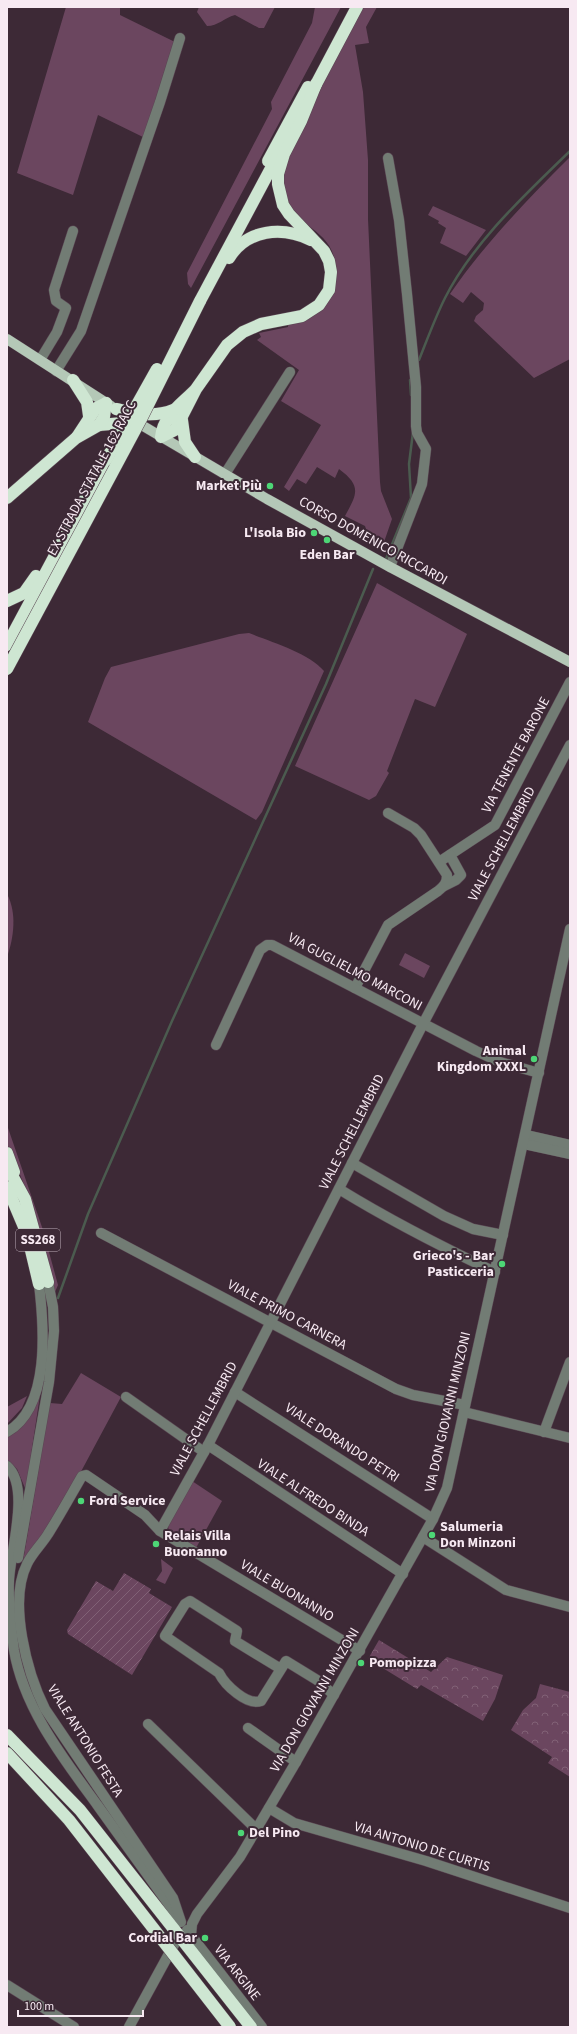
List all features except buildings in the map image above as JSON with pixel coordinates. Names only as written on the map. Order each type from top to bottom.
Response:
[{"type":"highway","points":[[202,297],[351,7]]},
{"type":"highway","points":[[202,297],[357,7]]},
{"type":"highway","points":[[163,438],[175,430],[182,420],[196,389],[221,352],[235,338],[260,324],[302,316],[319,305],[328,290],[331,272],[329,262],[318,243],[288,214],[283,205],[278,184],[278,174],[284,154],[301,121],[316,84]]},
{"type":"highway","points":[[202,297],[232,253],[253,237],[270,231],[281,231],[304,236],[318,243]]},
{"type":"highway","name":"EX STRADA STATALE 162 RACC","points":[[7,645],[106,460],[202,297]]},
{"type":"highway","name":"EX STRADA STATALE 162 RACC","points":[[7,669],[137,426],[202,297]]},
{"type":"highway","points":[[73,380],[86,402],[89,416]]},
{"type":"highway","points":[[163,438],[164,423],[174,410],[196,389]]},
{"type":"highway","points":[[76,438],[89,416],[96,408],[111,406],[152,415],[159,415],[174,410]]},
{"type":"highway","points":[[99,425],[111,406]]},
{"type":"highway","points":[[182,420],[185,442],[195,457]]},
{"type":"highway","points":[[7,498],[76,438],[99,425],[136,422]]},
{"type":"highway","points":[[7,601],[24,593],[32,583],[95,473],[106,460]]},
{"type":"highway","points":[[7,1154],[25,1199]]},
{"type":"highway","name":"SS268","points":[[9,1169],[25,1199],[43,1283]]},
{"type":"highway","name":"SS268","points":[[9,1169],[43,1283]]},
{"type":"highway","points":[[7,1187],[29,1240]]},
{"type":"highway","points":[[7,1735],[80,1810],[251,2027]]},
{"type":"highway","points":[[7,1753],[68,1820],[230,2027]]},
{"type":"main road","name":"CORSO DOMENICO RICCARDI","points":[[7,339],[56,371],[73,380],[136,422],[195,457],[390,567],[570,662]]},
{"type":"street","points":[[56,371],[81,331],[160,102],[180,38]]},
{"type":"street","points":[[388,158],[399,220],[407,287],[416,387],[416,426],[417,433],[426,449],[422,484],[390,567]]},
{"type":"street","points":[[40,360],[56,332],[66,308],[56,301],[54,290],[73,231]]},
{"type":"street","points":[[225,474],[290,372]]},
{"type":"street","name":"VIA TENENTE BARONE","points":[[439,862],[495,824],[570,682]]},
{"type":"street","name":"VIALE SCHELLEMBRID","points":[[160,1531],[206,1449],[423,1024],[570,745]]},
{"type":"street","points":[[388,813],[414,828],[447,875],[447,881],[444,886]]},
{"type":"street","points":[[355,988],[388,925],[444,886],[456,880],[460,875],[460,870],[450,855]]},
{"type":"street","name":"VIA DON GIOVANNI MINZONI","points":[[191,1935],[192,1924],[197,1914],[240,1857],[360,1651],[433,1519],[447,1488],[570,931]]},
{"type":"street","name":"VIA GUGLIELMO MARCONI","points":[[216,1044],[260,950],[267,945],[272,945],[488,1057],[539,1073]]},
{"type":"street","points":[[525,1139],[570,1145]]},
{"type":"street","points":[[525,1139],[570,1154]]},
{"type":"street","points":[[352,1163],[444,1216],[473,1229],[503,1235]]},
{"type":"street","points":[[339,1189],[405,1229],[495,1272]]},
{"type":"street","name":"VIALE PRIMO CARNERA","points":[[101,1234],[396,1389],[544,1432],[570,1438]]},
{"type":"street","points":[[7,1432],[22,1419],[32,1402],[37,1386],[43,1348],[43,1283]]},
{"type":"street","points":[[10,1604],[49,1382],[54,1331],[53,1307],[43,1283]]},
{"type":"street","points":[[544,1432],[570,1362]]},
{"type":"street","name":"VIALE DORANDO PETRI","points":[[235,1392],[433,1519]]},
{"type":"street","name":"VIALE ALFREDO BINDA","points":[[126,1397],[402,1574]]},
{"type":"street","points":[[7,1466],[14,1473],[18,1491],[9,1581],[10,1604]]},
{"type":"street","name":"VIALE BUONANNO","points":[[82,1476],[86,1475],[146,1515],[160,1531],[360,1651]]},
{"type":"street","name":"VIALE ANTONIO FESTA","points":[[82,1476],[48,1534],[27,1563],[22,1579],[20,1603],[24,1648],[35,1690],[45,1709],[173,1898],[181,1922]]},
{"type":"street","points":[[423,1537],[506,1590],[570,1607]]},
{"type":"street","points":[[281,1669],[235,1641],[237,1631],[190,1601],[185,1604],[165,1636],[219,1674],[224,1682],[249,1701],[261,1701],[281,1669],[286,1661],[317,1680],[334,1695]]},
{"type":"street","name":"VIA ARGINE","points":[[10,1604],[14,1650],[19,1671],[37,1714],[70,1767],[181,1922],[262,2027]]},
{"type":"street","points":[[148,1724],[256,1829]]},
{"type":"street","points":[[248,1728],[296,1762]]},
{"type":"street","points":[[7,1739],[76,1813],[177,1946],[244,2027]]},
{"type":"street","name":"VIA ANTONIO DE CURTIS","points":[[269,1808],[294,1823],[426,1861],[570,1908]]},
{"type":"street","name":"VIA DON GIOVANNI MINZONI","points":[[181,1922],[197,1914]]},
{"type":"street","points":[[129,2027],[161,1966],[177,1946]]},
{"type":"street","points":[[7,1985],[74,2027]]},
{"type":"green space","points":[[66,7],[120,7],[120,15],[175,42],[145,138],[98,115],[73,195],[17,173]]},
{"type":"green space","points":[[199,7],[275,7],[264,28],[259,28],[235,15],[214,25],[207,26],[197,12]]},
{"type":"green space","points":[[315,7],[341,7],[191,288],[188,284],[187,273],[272,109],[271,102],[312,23]]},
{"type":"green space","points":[[360,7],[377,7],[366,27],[369,43],[355,45],[363,92],[368,160],[368,219],[380,482],[381,491],[392,519],[384,542],[366,529],[365,526],[345,516],[352,502],[355,491],[351,480],[339,469],[335,478],[317,467],[306,484],[297,479],[289,491],[284,487],[321,425],[281,401],[299,370],[257,340],[261,337],[259,333],[288,327],[288,324],[333,291],[336,269],[333,253],[326,241],[297,215],[288,204],[282,185],[282,178],[284,160]]},
{"type":"green space","points":[[570,157],[570,359],[534,378],[474,321],[476,316],[483,310],[484,303],[471,292],[463,303],[450,294],[477,257],[522,206]]},
{"type":"green space","points":[[433,206],[486,230],[466,256],[440,243],[446,228],[438,223],[439,221],[428,215]]},
{"type":"green space","points":[[377,583],[467,634],[435,707],[415,699],[387,771],[389,773],[376,796],[369,800],[295,766]]},
{"type":"green space","points":[[249,633],[299,653],[324,671],[262,812],[256,820],[88,722],[105,678],[111,667],[239,634]]},
{"type":"green space","points":[[7,894],[12,909],[13,933],[7,957]]},
{"type":"green space","points":[[405,953],[430,966],[424,978],[399,965]]},
{"type":"green space","points":[[7,1125],[43,1230],[58,1285],[55,1292],[28,1194],[7,1144]]},
{"type":"green space","points":[[81,1373],[121,1397],[62,1507],[22,1567],[50,1403],[62,1404]]},
{"type":"green space","points":[[42,1382],[25,1488],[17,1469],[7,1460],[7,1438],[25,1422]]},
{"type":"green space","points":[[27,1396],[22,1408],[7,1424],[7,1407]]},
{"type":"green space","points":[[192,1481],[222,1501],[196,1548],[169,1532],[168,1526]]},
{"type":"green space","points":[[161,1559],[173,1568],[165,1584],[156,1580],[162,1571]]},
{"type":"green space","points":[[124,1573],[151,1589],[149,1593],[172,1607],[132,1675],[68,1634],[67,1630],[96,1581],[113,1591]]},
{"type":"green space","points":[[379,1640],[431,1672],[447,1657],[503,1675],[495,1699],[483,1721],[421,1685],[417,1689],[368,1659]]},
{"type":"green space","points":[[540,1684],[570,1692],[570,1777],[548,1763],[552,1757],[511,1730],[523,1710],[536,1698]]},
{"type":"waterway","points":[[419,360],[434,321],[445,298],[470,257],[518,202],[570,151]]},
{"type":"waterway","points":[[410,380],[411,395]]},
{"type":"waterway","points":[[386,559],[411,498],[409,464],[413,432]]},
{"type":"waterway","points":[[58,1298],[88,1214],[172,1021],[326,684],[373,569]]},
{"type":"place","name":"Market Più","points":[[270,486]]},
{"type":"place","name":"L'Isola Bio","points":[[314,533]]},
{"type":"place","name":"Eden Bar","points":[[327,540]]},
{"type":"place","name":"Animal Kingdom XXXL","points":[[534,1059]]},
{"type":"place","name":"Grieco's - Bar Pasticceria","points":[[502,1264]]},
{"type":"place","name":"Ford Service","points":[[81,1501]]},
{"type":"place","name":"Salumeria Don Minzoni","points":[[432,1535]]},
{"type":"place","name":"Relais Villa Buonanno","points":[[156,1544]]},
{"type":"place","name":"Pomopizza","points":[[361,1663]]},
{"type":"place","name":"Del Pino","points":[[241,1833]]},
{"type":"place","name":"Cordial Bar","points":[[205,1938]]}]
